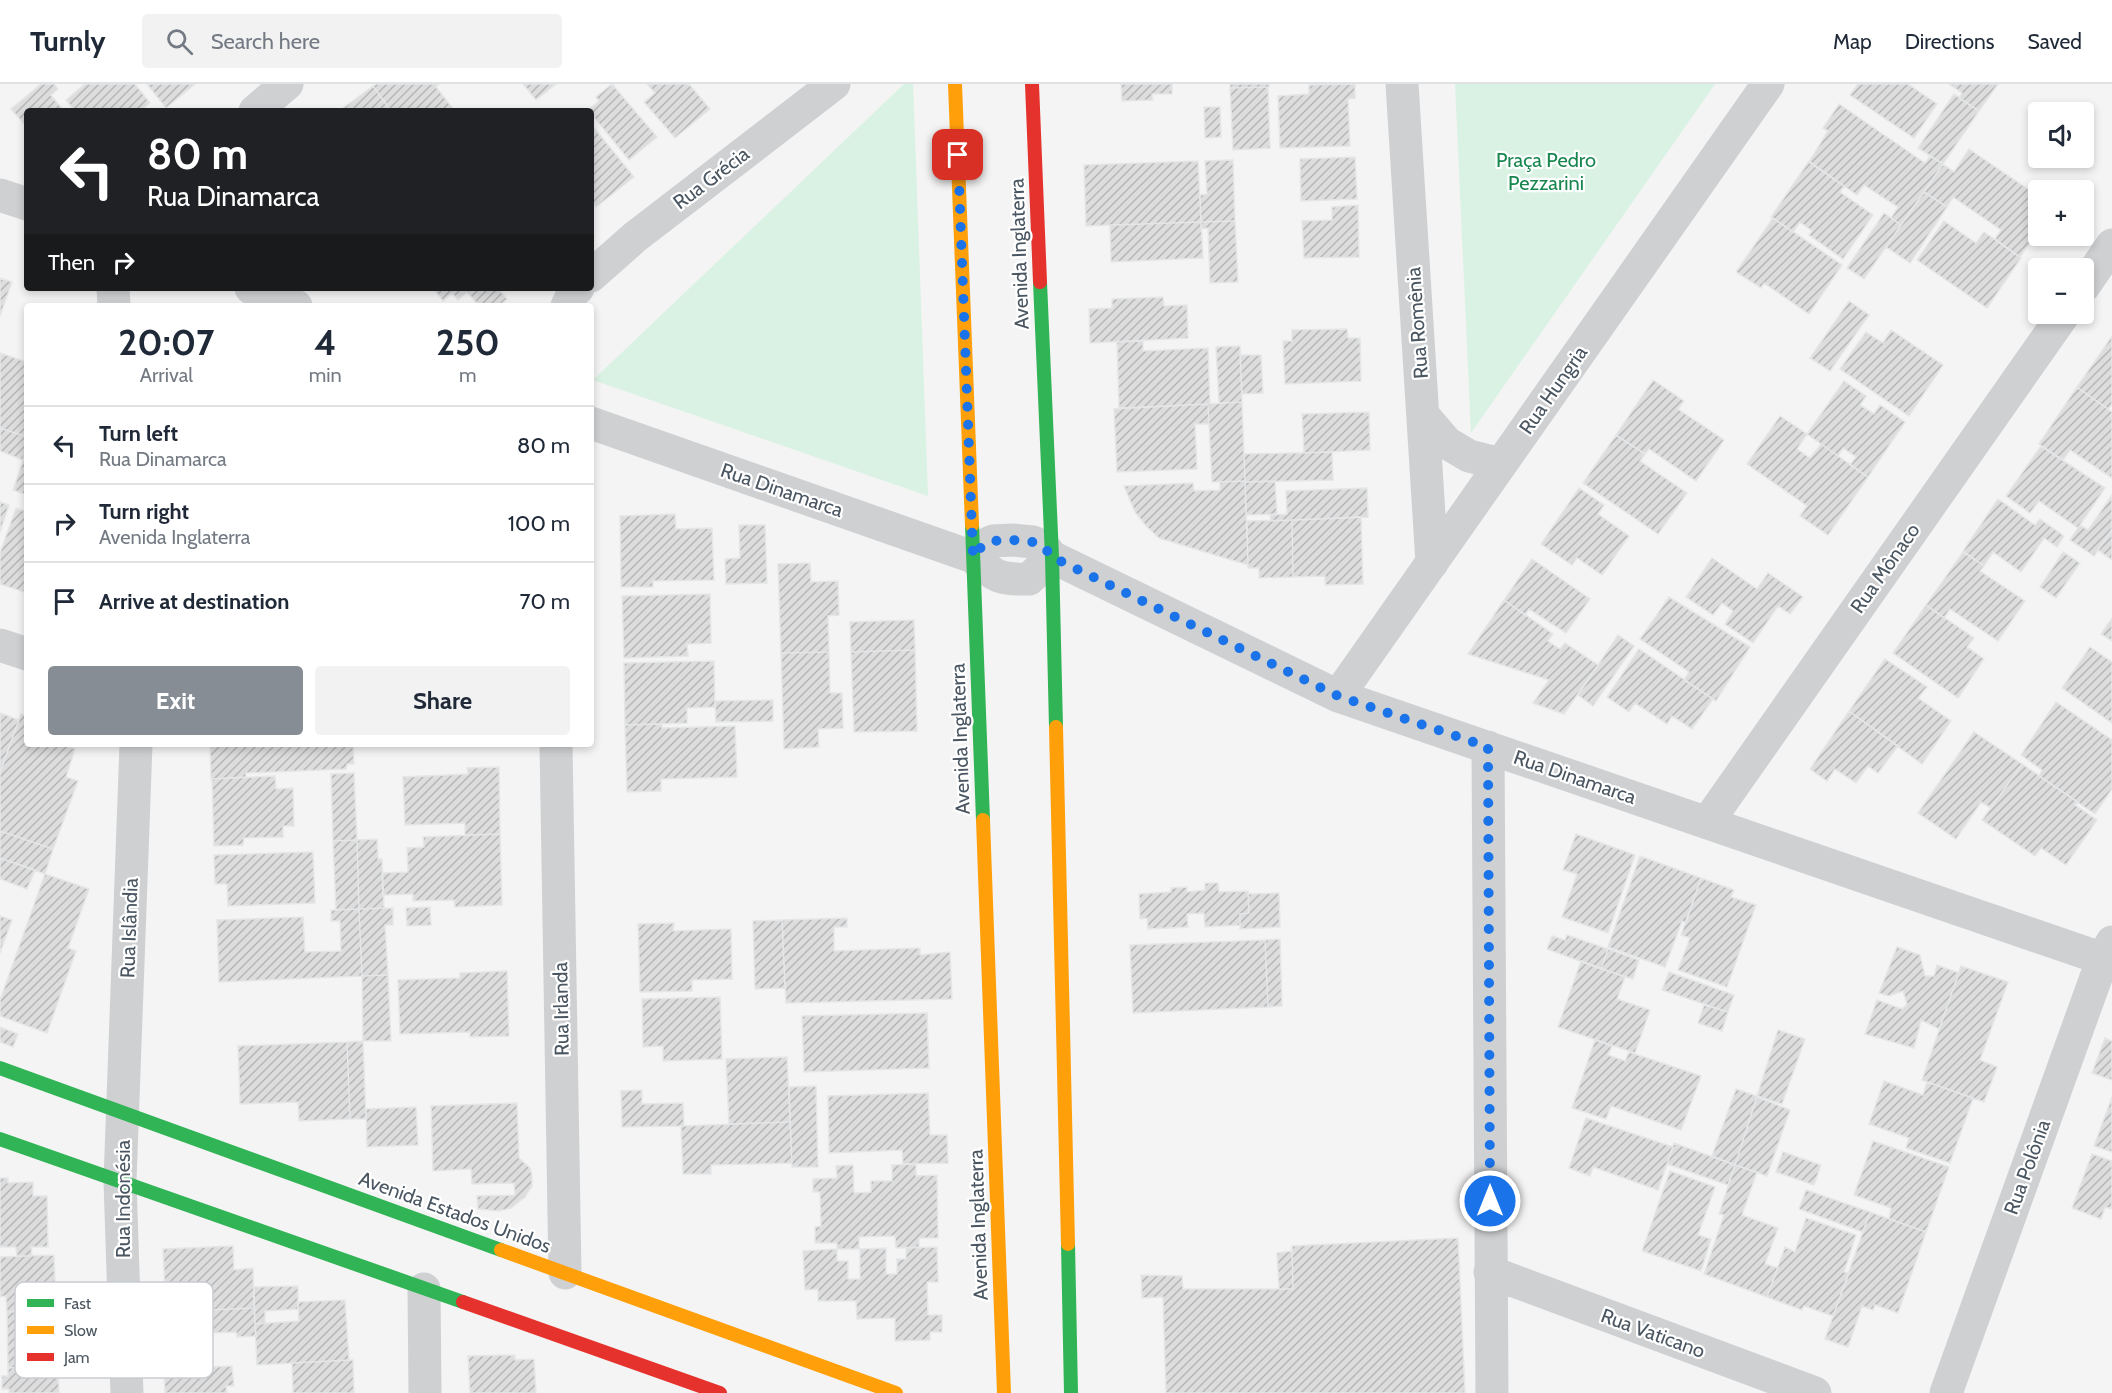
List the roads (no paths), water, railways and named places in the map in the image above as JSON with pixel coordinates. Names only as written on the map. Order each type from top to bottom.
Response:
[{"type":"main road","name":"Avenida Inglaterra","points":[[955,84],[1004,1393]]},
{"type":"main road","name":"Avenida Inglaterra","points":[[1032,84],[1052,557],[1071,1393]]},
{"type":"main road","name":"Avenida Estados Unidos","points":[[0,1068],[896,1393]]},
{"type":"main road","points":[[0,1139],[711,1391]]},
{"type":"street","points":[[259,108],[287,84]]},
{"type":"street","name":"Rua Grécia","points":[[594,273],[635,237],[834,84]]},
{"type":"street","name":"Rua Romênia","points":[[1402,84],[1432,563]]},
{"type":"street","name":"Rua Hungria","points":[[1338,696],[1768,84]]},
{"type":"street","points":[[0,195],[24,203]]},
{"type":"street","points":[[2094,271],[2112,245]]},
{"type":"street","points":[[258,291],[288,303]]},
{"type":"street","name":"Rua Mônaco","points":[[1707,823],[2057,324]]},
{"type":"street","points":[[1423,415],[1447,443],[1469,456],[1501,464]]},
{"type":"street","name":"Rua Dinamarca","points":[[594,424],[973,557],[982,546],[993,541],[1033,542],[1044,547],[1052,557],[1338,696],[1707,823],[2109,954]]},
{"type":"street","points":[[0,645],[24,653]]},
{"type":"street","name":"Rua Islândia","points":[[123,1112],[136,747]]},
{"type":"street","name":"Rua Irlanda","points":[[556,747],[566,1273]]},
{"type":"street","points":[[1488,747],[1492,1393]]},
{"type":"street","name":"Rua Polônia","points":[[1946,1393],[2109,954]]},
{"type":"street","name":"Rua Indonésia","points":[[123,1112],[120,1181],[123,1282]]},
{"type":"street","name":"Rua Vaticano","points":[[1490,1272],[1815,1393]]},
{"type":"street","points":[[424,1288],[425,1393]]},
{"type":"street","name":"Rua Indonésia","points":[[127,1378],[127,1393]]},
{"type":"park label","name":"Praça Pedro Pezzarini","points":[[1546,172]]}]
